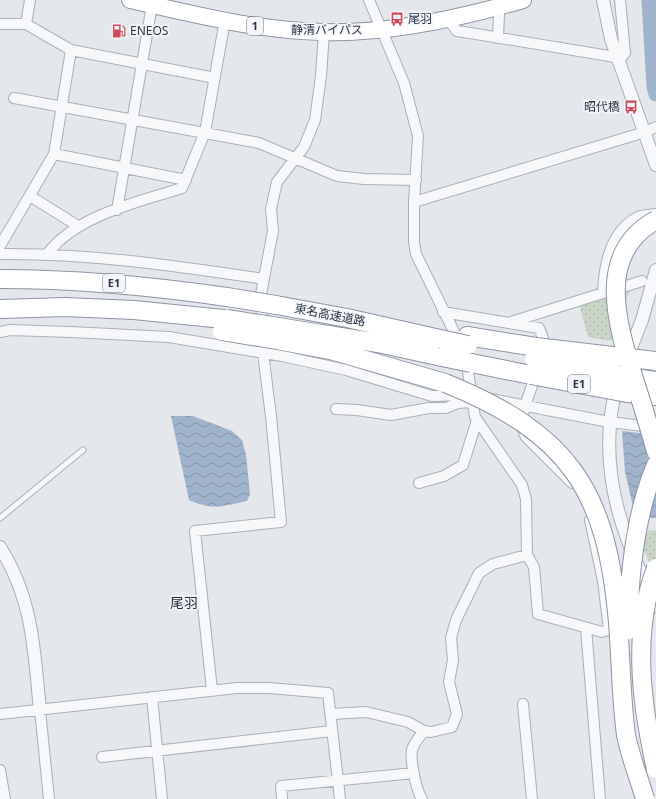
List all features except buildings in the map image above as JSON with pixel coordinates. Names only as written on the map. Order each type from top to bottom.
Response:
[{"type":"highway","name":"静清バイパス","points":[[130,0],[280,30],[324,32],[382,29],[448,19],[472,15],[523,0]]},
{"type":"highway","points":[[656,220],[638,234],[627,246],[621,259],[615,290],[615,307],[624,346],[656,451]]},
{"type":"highway","name":"東名高速道路","points":[[0,280],[42,279],[101,282],[168,288],[276,305],[467,341],[628,385],[656,396]]},
{"type":"highway","name":"東名高速道路","points":[[0,309],[66,307],[134,310],[223,325],[269,339],[378,343],[471,363],[534,360]]},
{"type":"highway","points":[[269,339],[334,351],[445,383],[495,405],[526,424],[555,448],[566,461],[586,491],[602,528],[610,559],[617,616],[626,736],[645,799]]},
{"type":"highway","points":[[534,360],[656,361]]},
{"type":"highway","name":"東名高速道路","points":[[628,385],[656,381]]},
{"type":"highway","points":[[649,799],[639,758],[630,692],[628,618],[636,540],[644,502],[656,465]]},
{"type":"highway","points":[[656,568],[645,606],[641,649],[644,703],[656,769]]},
{"type":"street","points":[[26,24],[30,0]]},
{"type":"street","points":[[369,0],[404,83],[418,136],[414,202],[414,242],[416,254],[444,312],[464,353],[477,420],[522,485],[526,499],[527,555],[534,567],[538,614],[602,632],[609,630],[603,581],[591,523],[580,493],[526,437],[522,429],[522,416],[533,386],[543,338],[539,328],[444,312]]},
{"type":"street","points":[[603,0],[611,39],[650,130],[656,165]]},
{"type":"street","points":[[448,19],[457,31],[618,58],[624,56],[625,53],[620,0]]},
{"type":"street","points":[[117,210],[143,65],[152,5]]},
{"type":"street","points":[[498,38],[499,14]]},
{"type":"street","points":[[48,253],[56,243],[78,226],[117,210],[182,188],[205,132],[225,20]]},
{"type":"street","points":[[0,24],[26,24],[71,50],[215,78]]},
{"type":"street","points":[[212,690],[196,530],[281,522],[271,416],[269,339],[261,294],[273,231],[271,209],[277,182],[304,147],[315,120],[321,76],[324,32]]},
{"type":"street","points":[[0,246],[54,154],[60,106],[71,50]]},
{"type":"street","points":[[14,98],[259,142],[294,159],[337,176],[364,179],[416,180]]},
{"type":"street","points":[[414,202],[650,130]]},
{"type":"street","points":[[54,154],[186,180]]},
{"type":"street","points":[[30,196],[78,226]]},
{"type":"street","points":[[603,292],[606,263],[615,241],[625,226],[639,217],[656,214]]},
{"type":"street","points":[[0,254],[48,253],[160,264],[264,279]]},
{"type":"street","points":[[656,270],[642,320],[617,384],[609,422],[609,457],[614,494],[628,543],[656,606]]},
{"type":"street","points":[[510,322],[603,292],[642,282]]},
{"type":"street","points":[[0,332],[10,330],[169,337],[269,339],[346,370],[399,385],[427,395],[472,398],[526,405],[609,422],[656,427]]},
{"type":"street","points":[[424,409],[427,395]]},
{"type":"street","points":[[336,409],[357,410],[391,415],[424,409],[446,408],[472,398]]},
{"type":"street","points":[[419,483],[444,476],[463,465],[477,420]]},
{"type":"street","points":[[0,546],[9,561],[24,594],[32,626],[49,799]]},
{"type":"street","points":[[330,714],[366,712],[408,722],[424,731],[431,732],[452,727],[457,714],[449,682],[453,660],[451,638],[456,620],[479,573],[493,564],[527,555]]},
{"type":"street","points":[[586,628],[600,799]]},
{"type":"street","points":[[0,714],[237,688],[269,688],[328,693],[340,799]]},
{"type":"street","points":[[152,697],[162,799]]},
{"type":"street","points":[[523,704],[532,799]]},
{"type":"street","points":[[102,757],[332,731]]},
{"type":"street","points":[[422,799],[419,794],[414,773],[412,749],[424,731]]},
{"type":"street","points":[[0,770],[5,799]]},
{"type":"street","points":[[282,799],[281,786],[338,779],[414,773]]},
{"type":"lane","points":[[0,518],[83,450]]},
{"type":"green space","points":[[631,289],[621,309],[611,341],[588,337],[579,304]]},
{"type":"green space","points":[[656,530],[656,578],[636,532]]},
{"type":"water","points":[[171,416],[193,416],[232,431],[242,440],[246,455],[250,494],[247,501],[225,506],[205,506],[189,500]]},
{"type":"water","points":[[622,431],[656,435],[656,518],[637,517],[635,515],[625,472]]},
{"type":"waterway","points":[[615,0],[617,14]]},
{"type":"waterway","points":[[649,0],[654,87],[656,94]]},
{"type":"place","name":"尾羽","points":[[397,19]]},
{"type":"place","name":"ENEOS","points":[[119,31]]},
{"type":"place","name":"昭代橋","points":[[631,107]]},
{"type":"district","name":"尾羽","points":[[184,603]]}]
